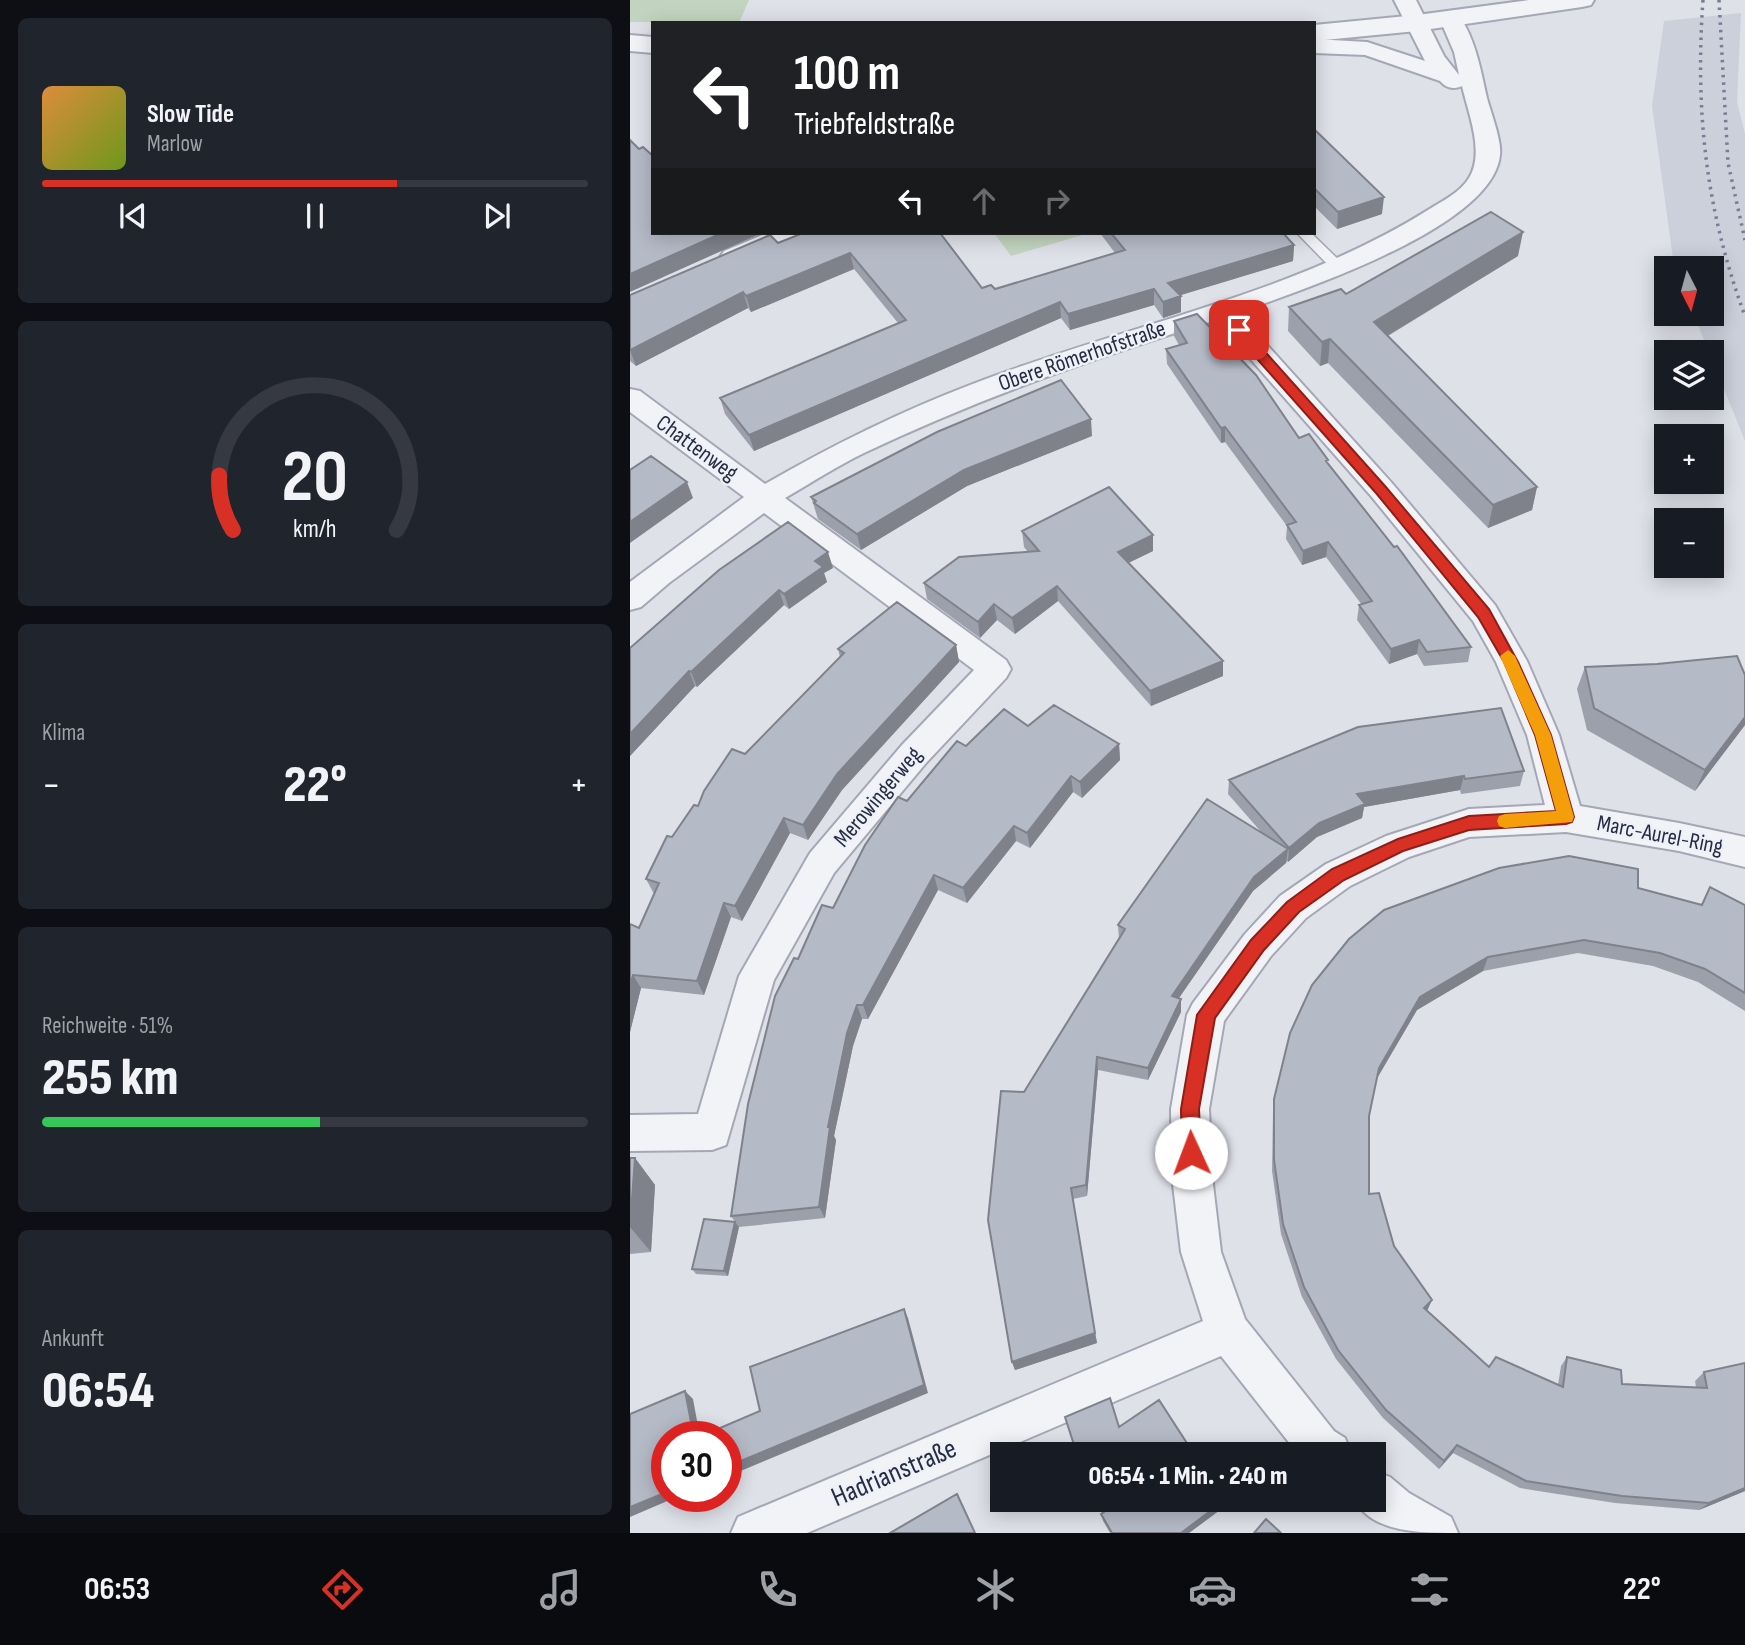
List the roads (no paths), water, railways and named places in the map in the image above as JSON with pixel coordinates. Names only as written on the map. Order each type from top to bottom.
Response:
[{"type":"street","points":[[1405,0],[1445,75],[1478,105]]},
{"type":"street","points":[[1539,0],[1574,1]]},
{"type":"street","points":[[1316,33],[1417,23],[1449,13],[1574,1]]},
{"type":"street","name":"Obere Römerhofstraße","points":[[630,599],[658,575],[765,497],[852,447],[977,392],[1072,356],[1221,310],[1338,267],[1402,237],[1446,210],[1481,179],[1489,154],[1465,52],[1449,13]]},
{"type":"street","points":[[630,43],[651,45]]},
{"type":"street","points":[[1316,46],[1367,49],[1445,75]]},
{"type":"street","points":[[717,265],[784,235]]},
{"type":"street","points":[[1221,310],[1381,489],[1484,613],[1511,662],[1543,735],[1566,817]]},
{"type":"street","name":"Chattenweg","points":[[630,398],[765,497]]},
{"type":"street","name":"Merowingerweg","points":[[630,1133],[712,1132],[757,976],[822,863],[914,754],[995,669],[765,497]]},
{"type":"street","name":"Marc-Aurel-Ring","points":[[1319,1442],[1228,1332],[1201,1252],[1192,1176],[1190,1109],[1206,1015],[1258,945],[1293,907],[1338,874],[1398,846],[1469,823],[1566,817],[1745,852]]},
{"type":"street","name":"Hadrianstraße","points":[[775,1529],[1228,1332]]},
{"type":"street","points":[[1386,1503],[1436,1533]]},
{"type":"lane","points":[[1306,235],[1338,267]]},
{"type":"railway","points":[[1703,0],[1701,82],[1706,161],[1721,238],[1745,316]]},
{"type":"railway","points":[[1719,0],[1728,163],[1745,240]]}]
